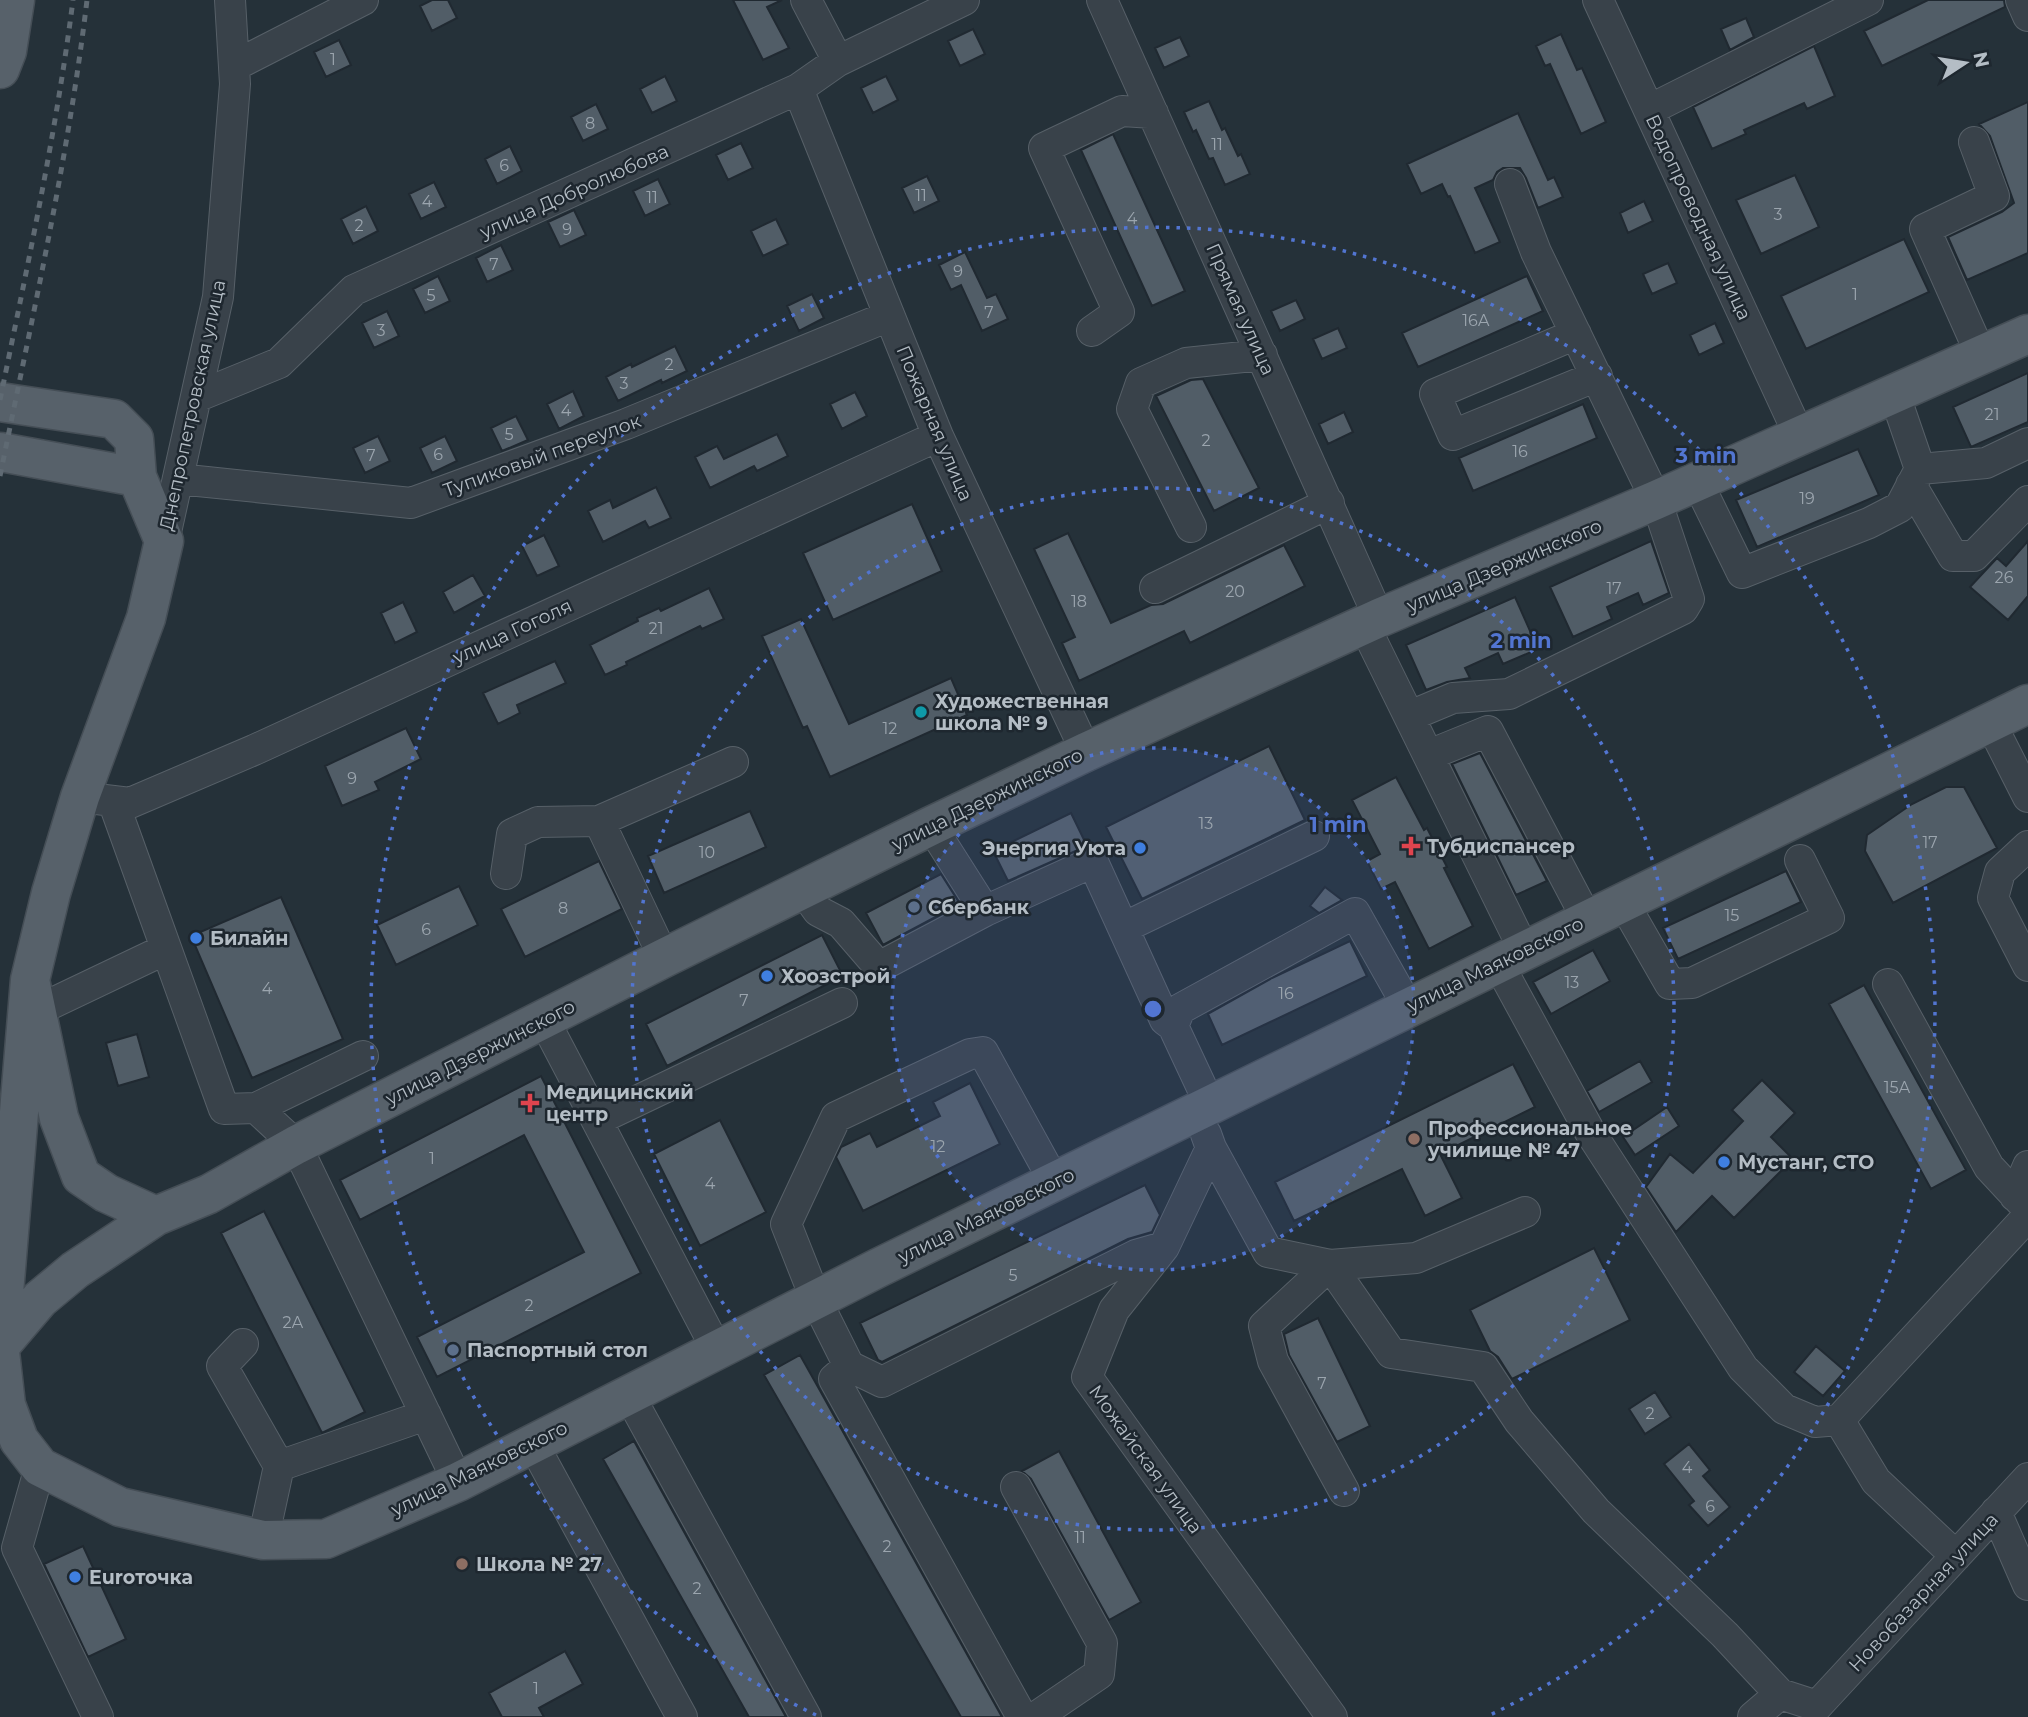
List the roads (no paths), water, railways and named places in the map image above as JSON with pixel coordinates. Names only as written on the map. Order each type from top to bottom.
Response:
[{"type":"main road","points":[[0,69],[7,51],[15,0]]},
{"type":"main road","name":"улица Дзержинского","points":[[0,1357],[40,1299],[75,1270],[156,1216],[209,1194],[296,1146],[664,958],[1086,751],[1372,621],[1656,500],[2028,334]]},
{"type":"main road","points":[[0,402],[114,419],[134,439],[137,477],[164,541]]},
{"type":"main road","points":[[0,452],[137,477]]},
{"type":"main road","name":"Днепропетровская улица","points":[[33,995],[51,894],[97,799],[164,541]]},
{"type":"main road","name":"улица Маяковского","points":[[33,995],[0,1357],[6,1405],[19,1440],[40,1467],[120,1507],[263,1540],[326,1539],[458,1482],[1054,1181],[2028,704]]},
{"type":"main road","points":[[33,995],[59,1118],[81,1176],[106,1194],[156,1216]]},
{"type":"street","name":"Днепропетровская улица","points":[[164,541],[218,297],[234,98],[230,0]]},
{"type":"street","points":[[234,66],[363,0]]},
{"type":"street","points":[[806,0],[838,61]]},
{"type":"street","name":"улица Добролюбова","points":[[196,397],[279,363],[354,290],[798,89],[838,61],[964,0]]},
{"type":"street","name":"Прямая улица","points":[[1102,0],[1329,503],[1410,716],[1429,755],[1511,956],[1590,1132],[1744,1368],[1784,1409],[1815,1422],[1839,1420]]},
{"type":"street","name":"Водопроводная улица","points":[[1598,0],[1799,435]]},
{"type":"street","points":[[1649,110],[1868,0]]},
{"type":"street","points":[[2021,0],[2028,16]]},
{"type":"street","name":"Пожарная улица","points":[[798,89],[938,436],[1086,751]]},
{"type":"street","points":[[1093,331],[1119,312],[1044,148],[1122,111],[1153,113]]},
{"type":"street","points":[[1973,142],[1994,196],[1925,229],[1981,355]]},
{"type":"street","points":[[1410,716],[1453,698],[1509,694],[1683,609],[1689,599],[1656,500],[1536,252],[1510,184]]},
{"type":"street","name":"Тупиковый переулок","points":[[178,479],[411,503],[626,424],[889,316]]},
{"type":"street","points":[[1576,334],[1435,394],[1453,435],[1597,376]]},
{"type":"street","points":[[1191,527],[1132,409],[1141,383],[1186,363],[1262,355]]},
{"type":"street","points":[[1894,393],[1916,477],[1953,556],[1974,556],[2028,501]]},
{"type":"street","name":"улица Гоголя","points":[[97,799],[130,803],[254,750],[938,436]]},
{"type":"street","points":[[1916,477],[1986,463],[2028,443]]},
{"type":"street","points":[[1697,481],[1742,573],[1869,523],[1900,507],[1916,477]]},
{"type":"street","points":[[1155,588],[1329,503]]},
{"type":"street","points":[[1990,722],[2028,797]]},
{"type":"street","points":[[1429,755],[1488,731],[1587,919]]},
{"type":"street","points":[[506,874],[512,834],[538,822],[599,821],[733,762]]},
{"type":"street","points":[[97,799],[166,949],[224,1109],[256,1108],[363,1056]]},
{"type":"street","points":[[599,821],[664,958]]},
{"type":"street","points":[[931,826],[985,911]]},
{"type":"street","points":[[1123,928],[1314,835]]},
{"type":"street","points":[[2028,846],[2000,872],[1993,898],[2028,966]]},
{"type":"street","points":[[1623,902],[1670,984],[1692,984],[1829,918],[1800,860]]},
{"type":"street","points":[[803,890],[818,911],[841,923],[879,967],[985,911],[1093,862],[1165,1020],[1173,1026],[1203,1109],[1211,1148],[1268,1252],[1330,1265],[1416,1258],[1525,1212]]},
{"type":"street","points":[[1173,1026],[1180,1009],[1355,913],[1408,1007]]},
{"type":"street","points":[[33,995],[166,949]]},
{"type":"street","points":[[1888,984],[1989,1167],[2024,1207]]},
{"type":"street","points":[[597,1119],[842,1003]]},
{"type":"street","points":[[544,1020],[717,1350]]},
{"type":"street","points":[[1054,1181],[983,1052],[970,1054],[836,1117],[786,1224],[816,1300],[849,1366],[882,1382],[1136,1255],[1164,1247]]},
{"type":"street","points":[[256,1108],[296,1146],[458,1482]]},
{"type":"street","name":"Можайская улица","points":[[1211,1148],[1164,1247],[1114,1310],[1087,1377],[1332,1717]]},
{"type":"street","points":[[1956,1556],[1876,1481],[1839,1420],[2024,1207],[2028,1166]]},
{"type":"street","points":[[1330,1265],[1264,1326],[1273,1361],[1344,1491]]},
{"type":"street","points":[[1330,1265],[1391,1353],[1483,1367],[1520,1421],[1596,1511],[1725,1635],[1780,1693],[1753,1717]]},
{"type":"street","points":[[243,1344],[222,1366],[279,1466],[263,1540]]},
{"type":"street","points":[[849,1366],[834,1379],[1022,1717]]},
{"type":"street","points":[[629,1395],[806,1717]]},
{"type":"street","points":[[279,1466],[426,1415]]},
{"type":"street","points":[[533,1444],[682,1717]]},
{"type":"street","points":[[40,1467],[17,1548],[98,1717]]},
{"type":"street","name":"Новобазарная улица","points":[[1780,1693],[1817,1706],[2028,1478]]},
{"type":"street","points":[[1016,1487],[1102,1643],[1099,1674],[1036,1717]]},
{"type":"street","points":[[1997,1512],[2028,1585]]},
{"type":"railway","points":[[0,400],[50,151],[73,0]]},
{"type":"railway","points":[[0,476],[60,179],[87,0]]},
{"type":"place","name":"Художественная школа № 9","points":[[921,712]]},
{"type":"place","name":"Тубдиспансер","points":[[1411,846]]},
{"type":"place","name":"Энергия Уюта","points":[[1140,848]]},
{"type":"place","name":"Сбербанк","points":[[914,907]]},
{"type":"place","name":"Билайн","points":[[196,938]]},
{"type":"place","name":"Хоозстрой","points":[[767,976]]},
{"type":"place","name":"Медицинский центр","points":[[530,1103]]},
{"type":"place","name":"Профессиональное училище № 47","points":[[1414,1139]]},
{"type":"place","name":"Мустанг, СТО","points":[[1724,1162]]},
{"type":"place","name":"Паспортный стол","points":[[453,1350]]},
{"type":"place","name":"Школа № 27","points":[[462,1564]]},
{"type":"place","name":"Euroточка","points":[[75,1577]]}]
